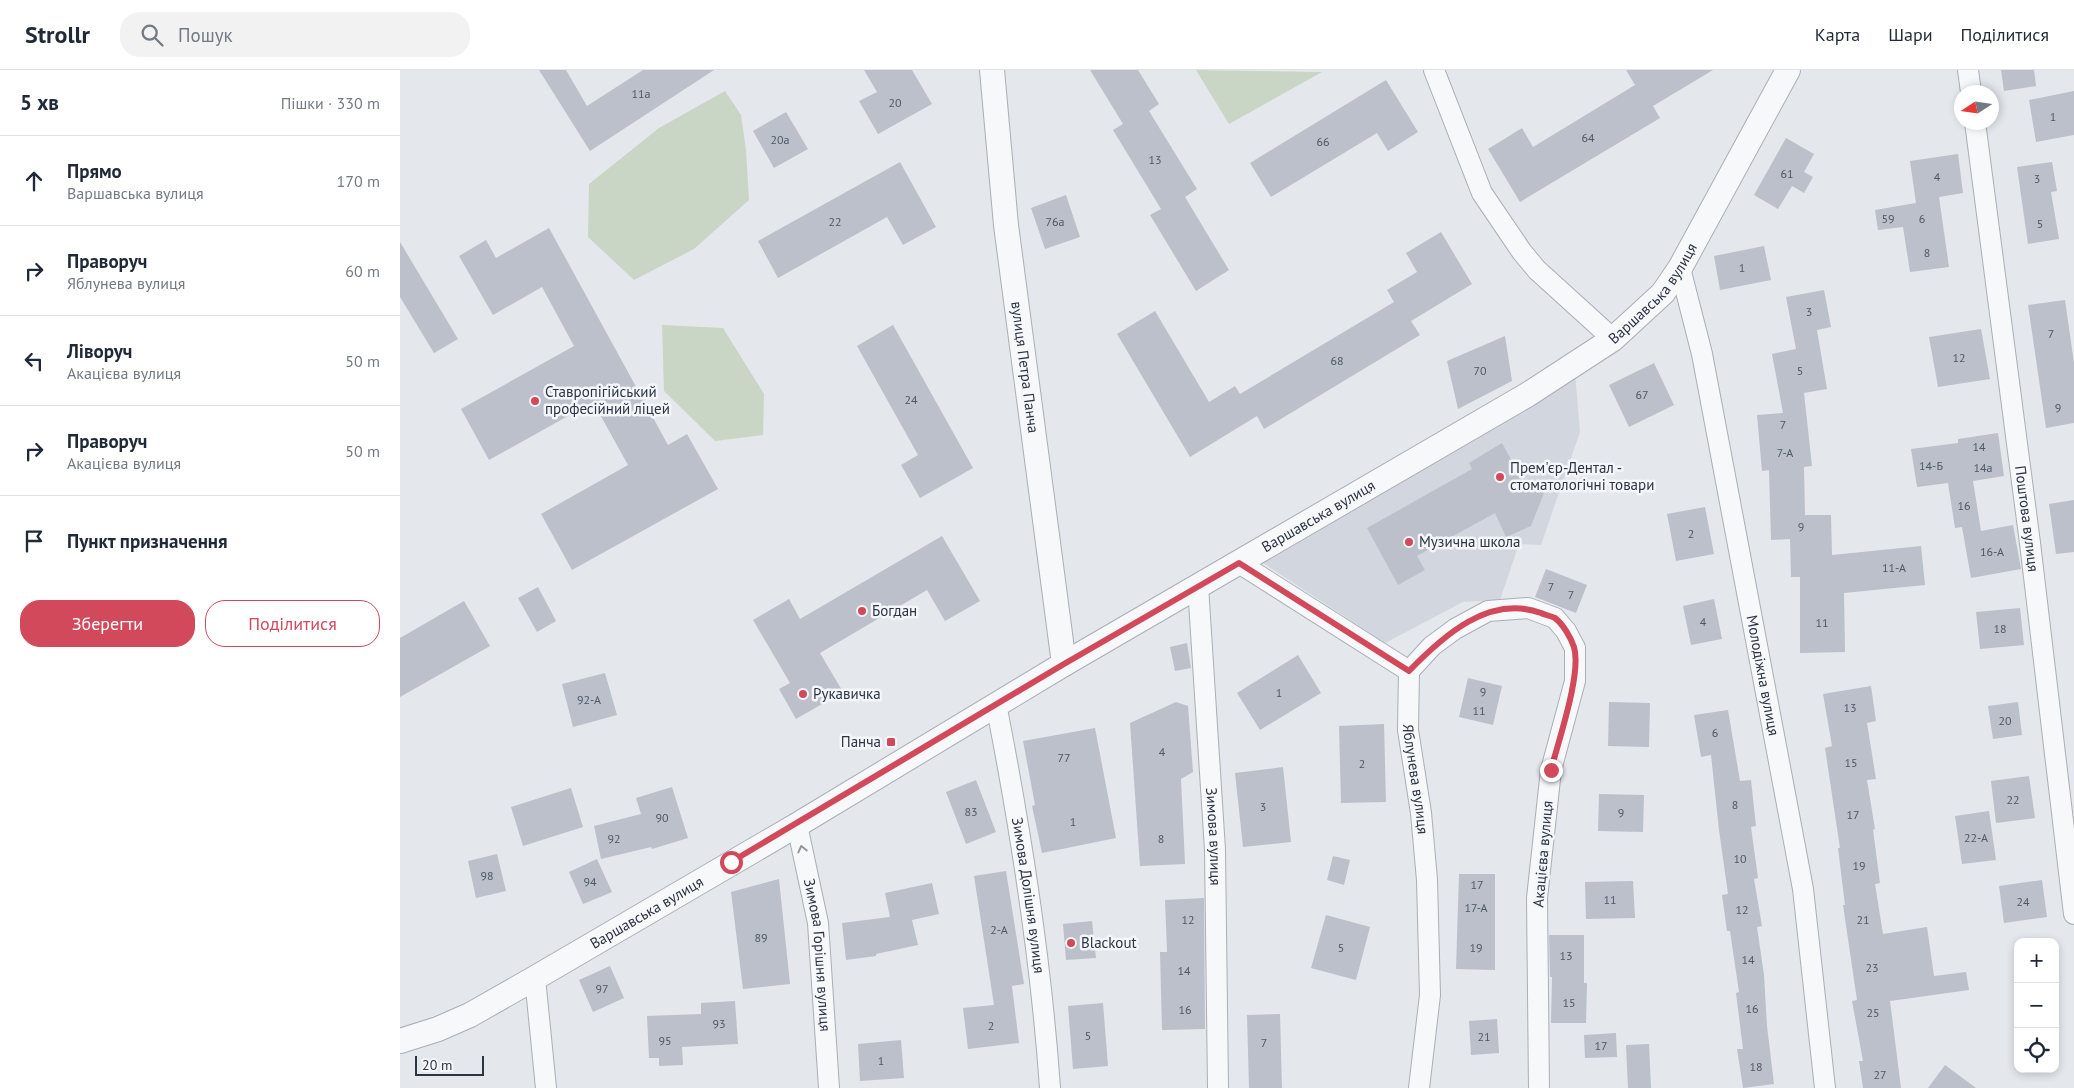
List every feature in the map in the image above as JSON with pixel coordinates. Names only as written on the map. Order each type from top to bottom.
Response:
[{"type":"street","name":"вулиця Петра Панча","points":[[992,70],[1006,224],[1064,664]]},
{"type":"street","points":[[1434,70],[1482,193],[1522,252],[1537,270],[1613,339]]},
{"type":"street","name":"Варшавська вулиця","points":[[400,1041],[446,1026],[535,978],[797,825],[1064,664],[1528,395],[1613,339],[1663,293],[1680,268],[1788,70]]},
{"type":"street","points":[[1968,70],[1970,85]]},
{"type":"street","name":"Поштова вулиця","points":[[1976,130],[2031,553],[2074,914]]},
{"type":"street","name":"Молодіжна вулиця","points":[[1680,268],[1702,354],[1803,889],[1825,1088]]},
{"type":"street","points":[[1239,563],[1409,671]]},
{"type":"street","name":"Зимова вулиця","points":[[1198,586],[1215,850],[1218,1088]]},
{"type":"street","name":"Акацієва вулиця","points":[[1409,671],[1432,646],[1455,629],[1488,611],[1528,608],[1555,618],[1566,631],[1574,648],[1575,681],[1551,770],[1537,898],[1539,1088]]},
{"type":"street","name":"Яблунева вулиця","points":[[1409,671],[1408,730],[1421,813],[1428,890],[1430,995],[1420,1088]]},
{"type":"street","name":"Зимова Долішня вулиця","points":[[996,704],[1021,840],[1038,952],[1050,1088]]},
{"type":"street","name":"Зимова Горішня вулиця","points":[[797,825],[818,923],[822,959],[829,1088]]},
{"type":"street","points":[[535,978],[546,1088]]},
{"type":"shaded area","points":[[1575,373],[1580,432],[1541,545],[1519,544],[1500,600],[1463,602],[1385,643],[1260,561]]},
{"type":"green space","points":[[1196,70],[1322,72],[1229,124]]},
{"type":"green space","points":[[725,91],[741,115],[746,150],[749,200],[694,249],[634,280],[588,237],[589,184],[659,128]]},
{"type":"green space","points":[[662,325],[723,328],[764,394],[763,435],[715,441],[664,391]]},
{"type":"building","points":[[539,70],[566,70],[587,106],[643,70],[714,70],[590,151]]},
{"type":"building","points":[[864,70],[912,70],[932,104],[878,134],[859,101],[877,92]]},
{"type":"building","points":[[1090,70],[1138,70],[1159,104],[1149,111],[1197,189],[1185,197],[1229,270],[1196,291],[1150,215],[1161,209],[1113,130],[1123,124]]},
{"type":"building","points":[[1626,70],[1713,70],[1653,106],[1660,118],[1520,202],[1488,149],[1522,128],[1533,147],[1635,85]]},
{"type":"building","points":[[2001,70],[2034,70],[2036,86],[2004,91]]},
{"type":"building","points":[[1386,80],[1418,132],[1388,151],[1377,133],[1271,197],[1250,163]]},
{"type":"building","points":[[2074,91],[2074,135],[2036,142],[2029,100]]},
{"type":"building","points":[[786,112],[808,149],[774,168],[753,131]]},
{"type":"building","points":[[1786,138],[1814,154],[1804,172],[1813,177],[1804,193],[1792,186],[1778,209],[1754,195]]},
{"type":"building","points":[[1958,154],[1963,193],[1939,197],[1949,267],[1910,272],[1903,227],[1878,230],[1875,210],[1916,203],[1910,161]]},
{"type":"building","points":[[900,162],[936,227],[903,245],[887,217],[778,278],[758,241]]},
{"type":"building","points":[[2052,162],[2057,191],[2051,192],[2059,239],[2028,244],[2017,167]]},
{"type":"building","points":[[1066,195],[1080,237],[1045,249],[1031,208]]},
{"type":"building","name":"Ставропігійський професійний ліцей","points":[[549,228],[668,445],[687,434],[718,489],[572,570],[541,514],[628,465],[593,402],[489,460],[461,409],[574,346],[542,287],[493,315],[459,256],[486,240],[496,258]]},
{"type":"building","points":[[1441,232],[1472,284],[1411,321],[1420,335],[1264,429],[1257,416],[1190,457],[1117,334],[1155,311],[1209,402],[1235,386],[1240,394],[1394,302],[1387,290],[1417,272],[1406,253]]},
{"type":"building","points":[[400,242],[458,339],[434,353],[400,297]]},
{"type":"building","points":[[1764,246],[1771,280],[1720,290],[1714,256]]},
{"type":"building","points":[[1824,290],[1831,327],[1817,330],[1827,389],[1804,393],[1812,466],[1804,467],[1805,515],[1831,515],[1832,555],[1921,546],[1925,585],[1844,593],[1845,652],[1800,653],[1800,577],[1791,577],[1790,539],[1771,540],[1769,470],[1762,471],[1757,415],[1783,413],[1772,354],[1796,349],[1786,297]]},
{"type":"building","points":[[2065,300],[2074,363],[2074,423],[2046,428],[2028,305]]},
{"type":"building","points":[[893,325],[973,468],[920,498],[901,465],[918,455],[857,346]]},
{"type":"building","points":[[1981,329],[1990,379],[1938,387],[1929,337]]},
{"type":"building","points":[[1505,336],[1512,381],[1458,409],[1447,361]]},
{"type":"building","points":[[1654,363],[1674,405],[1629,427],[1609,385]]},
{"type":"building","points":[[1998,433],[2004,476],[1973,481],[1981,531],[2013,525],[2021,569],[1971,578],[1962,527],[1955,528],[1948,483],[1917,487],[1911,449],[1958,443],[1958,439]]},
{"type":"building","name":"Музична школа","points":[[1502,443],[1526,487],[1536,480],[1544,493],[1531,526],[1506,537],[1495,513],[1417,556],[1425,570],[1398,585],[1367,528],[1472,469],[1469,463]]},
{"type":"building","points":[[2074,500],[2074,552],[2056,554],[2049,504]]},
{"type":"building","points":[[1705,507],[1714,554],[1676,561],[1667,514]]},
{"type":"building","points":[[942,536],[980,601],[945,621],[927,590],[820,653],[843,692],[796,719],[779,689],[790,683],[753,620],[789,599],[800,619]]},
{"type":"building","points":[[1546,569],[1587,585],[1576,613],[1535,597]]},
{"type":"building","points":[[538,587],[556,621],[537,632],[518,598]]},
{"type":"building","points":[[1714,599],[1722,639],[1691,645],[1683,606]]},
{"type":"building","points":[[464,601],[490,646],[400,697],[400,638]]},
{"type":"building","points":[[2020,608],[2024,645],[1980,649],[1976,612]]},
{"type":"building","points":[[1187,643],[1191,668],[1175,671],[1170,647]]},
{"type":"building","points":[[1298,655],[1321,693],[1260,730],[1237,693]]},
{"type":"building","points":[[605,673],[617,715],[573,727],[562,684]]},
{"type":"building","points":[[1468,678],[1502,686],[1493,725],[1459,717]]},
{"type":"building","points":[[1871,686],[1876,721],[1867,723],[1876,779],[1867,780],[1875,829],[1873,830],[1880,883],[1875,884],[1883,934],[1927,927],[1934,976],[1966,972],[1969,990],[1890,1001],[1901,1088],[1863,1088],[1859,1061],[1863,1061],[1852,1001],[1857,1000],[1843,905],[1845,905],[1838,848],[1840,848],[1825,748],[1832,746],[1823,694]]},
{"type":"building","points":[[1176,702],[1188,706],[1193,772],[1181,779],[1185,864],[1140,866],[1130,723]]},
{"type":"building","points":[[1609,702],[1650,703],[1649,747],[1608,746]]},
{"type":"building","points":[[2018,702],[2022,735],[1993,739],[1988,706]]},
{"type":"building","points":[[1728,710],[1740,781],[1751,780],[1756,826],[1751,827],[1758,878],[1754,879],[1762,926],[1757,927],[1764,975],[1767,1026],[1774,1084],[1743,1088],[1737,1049],[1743,1049],[1736,993],[1739,992],[1730,931],[1727,931],[1722,895],[1728,894],[1711,755],[1701,757],[1694,715]]},
{"type":"building","points":[[1384,724],[1386,802],[1341,803],[1339,726]]},
{"type":"building","points":[[1095,728],[1116,838],[1042,853],[1032,806],[1035,805],[1023,741]]},
{"type":"building","points":[[1283,767],[1291,842],[1243,847],[1235,773]]},
{"type":"building","points":[[2029,776],[2035,818],[1996,823],[1991,781]]},
{"type":"building","points":[[976,780],[996,832],[966,844],[946,792]]},
{"type":"building","points":[[672,787],[688,838],[652,849],[651,847],[601,859],[594,826],[641,814],[636,798]]},
{"type":"building","points":[[571,788],[583,827],[523,846],[511,807]]},
{"type":"building","points":[[1599,794],[1644,795],[1643,832],[1598,831]]},
{"type":"building","points":[[1989,811],[1996,860],[1962,864],[1955,816]]},
{"type":"building","points":[[497,854],[506,891],[476,898],[468,861]]},
{"type":"building","points":[[1333,856],[1350,860],[1344,885],[1327,880]]},
{"type":"building","points":[[597,859],[612,892],[583,904],[569,872]]},
{"type":"building","points":[[1006,871],[1024,984],[1012,986],[1019,1043],[968,1049],[963,1008],[994,1005],[974,876]]},
{"type":"building","points":[[1459,874],[1495,874],[1495,970],[1456,969]]},
{"type":"building","points":[[779,879],[790,984],[743,989],[731,892]]},
{"type":"building","points":[[2042,880],[2047,917],[2004,923],[1999,886]]},
{"type":"building","points":[[1633,881],[1635,918],[1586,919],[1585,882]]},
{"type":"building","points":[[932,883],[939,914],[912,920],[918,945],[876,954],[876,956],[846,960],[842,923],[890,917],[885,893]]},
{"type":"building","points":[[1204,898],[1205,1029],[1162,1030],[1160,952],[1167,952],[1165,900]]},
{"type":"building","points":[[1326,915],[1370,927],[1356,980],[1311,968]]},
{"type":"building","points":[[1092,921],[1096,958],[1066,960],[1063,924]]},
{"type":"building","points":[[1549,935],[1584,935],[1584,983],[1587,983],[1586,1023],[1551,1023],[1552,977],[1550,977]]},
{"type":"building","points":[[610,966],[624,998],[593,1012],[579,980]]},
{"type":"building","points":[[735,1001],[738,1044],[682,1047],[683,1065],[659,1066],[659,1058],[649,1058],[647,1016],[701,1014],[701,1003]]},
{"type":"building","points":[[1103,1003],[1108,1066],[1073,1069],[1068,1006]]},
{"type":"building","points":[[1280,1014],[1282,1088],[1249,1088],[1247,1015]]},
{"type":"building","points":[[1497,1019],[1499,1053],[1471,1055],[1469,1021]]},
{"type":"building","points":[[1616,1033],[1617,1057],[1585,1058],[1584,1035]]},
{"type":"building","points":[[901,1040],[904,1078],[860,1081],[858,1044]]},
{"type":"building","points":[[1649,1044],[1651,1088],[1628,1088],[1626,1045]]},
{"type":"building","points":[[1945,1065],[1976,1088],[1928,1088]]},
{"type":"place","name":"Ставропігійський професійний ліцей","points":[[535,401]]},
{"type":"place","name":"Прем'єр-Дентал - стоматологічні товари","points":[[1500,477]]},
{"type":"place","name":"Музична школа","points":[[1409,542]]},
{"type":"place","name":"Богдан","points":[[862,611]]},
{"type":"place","name":"Рукавичка","points":[[803,694]]},
{"type":"place","name":"Панча","points":[[891,742]]},
{"type":"place","name":"Blackout","points":[[1071,943]]},
{"type":"route","points":[[731,862],[797,825],[1064,664],[1239,563],[1409,671],[1432,646],[1455,629],[1488,611],[1528,608],[1555,618],[1566,631],[1574,648],[1575,681],[1551,770]]}]
